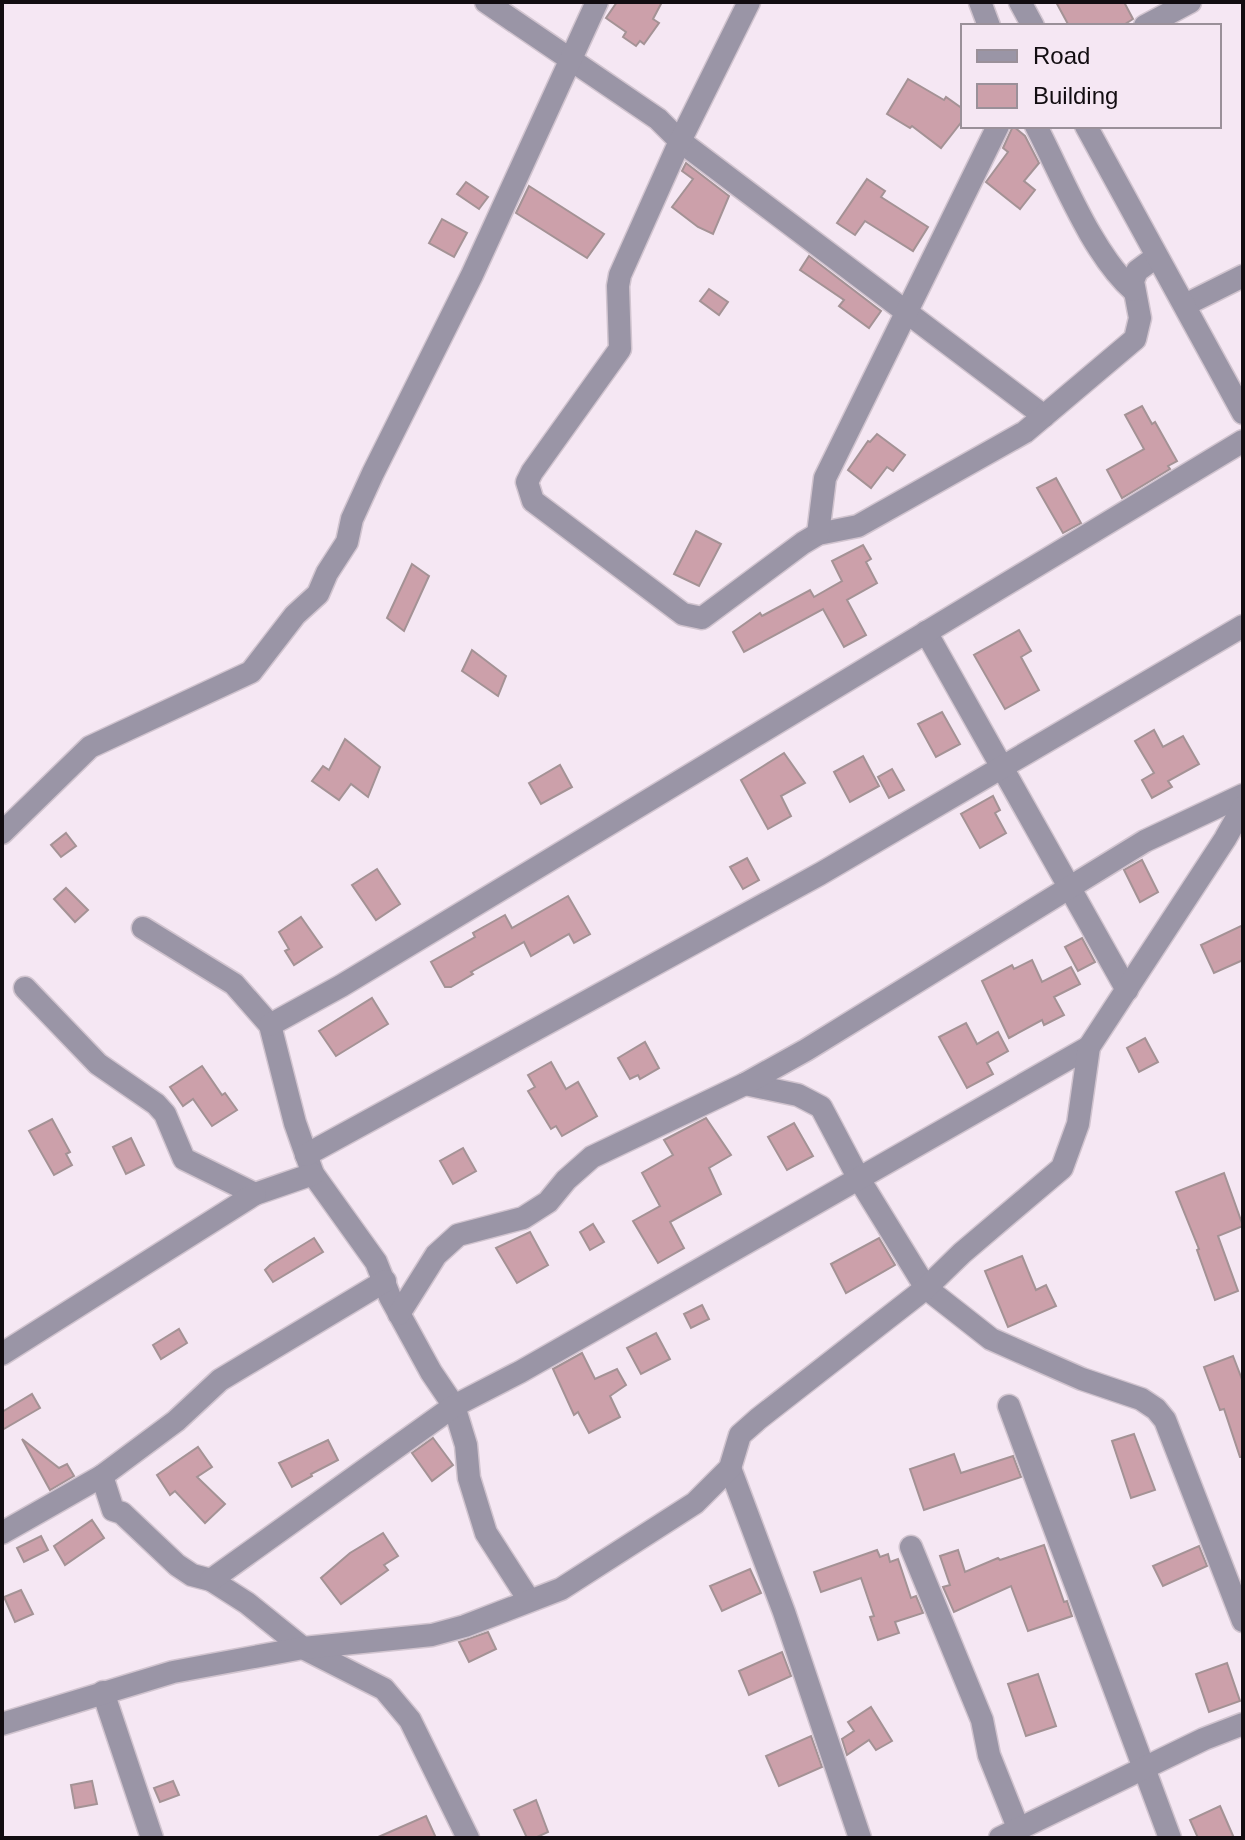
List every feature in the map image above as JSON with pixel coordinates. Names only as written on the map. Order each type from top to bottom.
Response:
[{"type":"street","points":[[486,2],[658,119],[680,141],[1044,416]]},
{"type":"street","points":[[2,833],[90,747],[251,672],[295,615],[318,594],[347,542],[352,519],[373,473],[472,275],[597,2]]},
{"type":"street","points":[[749,2],[680,141],[620,275],[620,349],[532,472],[528,489],[533,501],[683,614],[702,618],[818,534],[858,526],[1025,432],[1135,339],[1140,318],[1133,281],[1137,271],[1156,257]]},
{"type":"street","points":[[980,2],[988,24]]},
{"type":"street","points":[[1020,2],[1032,24]]},
{"type":"street","points":[[1149,24],[1190,2]]},
{"type":"street","points":[[818,534],[825,478],[997,128]]},
{"type":"street","points":[[1037,128],[1095,239],[1120,278],[1133,290]]},
{"type":"street","points":[[1087,128],[1243,413]]},
{"type":"street","points":[[1185,305],[1243,276]]},
{"type":"street","points":[[270,1025],[341,986],[1243,441]]},
{"type":"street","points":[[2,1354],[255,1194],[820,874],[1243,626]]},
{"type":"street","points":[[926,632],[1127,990]]},
{"type":"street","points":[[399,1314],[436,1255],[458,1235],[523,1218],[548,1202],[566,1180],[592,1157],[745,1084],[806,1050],[1145,841],[1243,795]]},
{"type":"street","points":[[2,1724],[173,1672],[303,1648],[432,1635],[465,1626],[561,1589],[667,1524],[695,1503],[730,1468],[740,1435],[926,1288],[962,1253],[1062,1168],[1078,1124],[1089,1047],[1243,807]]},
{"type":"street","points":[[143,928],[234,984],[270,1025],[309,1165],[376,1262],[399,1314],[454,1406],[466,1445],[472,1489],[486,1533],[529,1600]]},
{"type":"street","points":[[25,988],[98,1064],[156,1104],[165,1114],[184,1159],[255,1194]]},
{"type":"street","points":[[211,1580],[454,1406],[520,1372],[1089,1047]]},
{"type":"street","points":[[745,1084],[798,1095],[821,1107],[859,1179],[926,1288],[991,1339],[1019,1354],[1141,1399],[1156,1409],[1165,1420],[1243,1621]]},
{"type":"street","points":[[2,1533],[102,1476],[176,1421],[220,1380],[385,1281]]},
{"type":"street","points":[[1009,1406],[1170,1838]]},
{"type":"street","points":[[730,1468],[784,1612],[860,1838]]},
{"type":"street","points":[[102,1476],[113,1510],[122,1513],[177,1565],[192,1575],[211,1580],[247,1603],[303,1648],[384,1689],[410,1720],[468,1838]]},
{"type":"street","points":[[911,1547],[982,1720],[1010,1834],[1204,1739],[1243,1724]]},
{"type":"street","points":[[103,1692],[152,1838]]},
{"type":"building","points":[[617,2],[662,2],[653,19],[659,23],[644,44],[640,41],[636,46],[623,37],[626,32],[606,18]]},
{"type":"building","points":[[1056,2],[1124,2],[1133,19],[1125,24],[1068,24]]},
{"type":"building","points":[[908,79],[961,108],[961,123],[941,148],[912,126],[910,128],[887,114]]},
{"type":"building","points":[[1012,128],[1015,128],[1025,136],[1039,163],[1024,181],[1035,190],[1020,209],[986,182],[1008,152],[1003,148]]},
{"type":"building","points":[[686,163],[729,196],[713,234],[698,227],[672,207],[693,179],[682,171]]},
{"type":"building","points":[[867,179],[885,191],[881,197],[928,227],[913,251],[865,221],[855,235],[837,223]]},
{"type":"building","points":[[466,182],[488,197],[479,209],[457,194]]},
{"type":"building","points":[[529,186],[604,234],[587,258],[516,213]]},
{"type":"building","points":[[442,219],[467,233],[454,257],[429,243]]},
{"type":"building","points":[[809,256],[881,311],[869,328],[839,306],[844,300],[800,270]]},
{"type":"building","points":[[709,289],[728,302],[719,315],[700,301]]},
{"type":"building","points":[[1142,406],[1177,461],[1168,466],[1170,469],[1122,498],[1107,470],[1144,449],[1125,415]]},
{"type":"building","points":[[877,434],[905,455],[893,471],[887,467],[871,488],[848,470],[868,441]]},
{"type":"building","points":[[1056,478],[1081,523],[1063,533],[1037,488]]},
{"type":"building","points":[[696,531],[721,544],[699,586],[674,574]]},
{"type":"building","points":[[863,545],[871,559],[866,562],[877,583],[847,600],[866,635],[844,647],[823,609],[744,652],[733,632],[760,613],[762,616],[810,590],[814,597],[842,581],[832,561]]},
{"type":"building","points":[[412,564],[429,576],[404,631],[387,618]]},
{"type":"building","points":[[1019,630],[1031,651],[1021,657],[1039,690],[1005,709],[974,655]]},
{"type":"building","points":[[472,650],[506,676],[498,696],[462,671]]},
{"type":"building","points":[[942,712],[960,744],[936,757],[918,724]]},
{"type":"building","points":[[1154,730],[1163,747],[1183,736],[1199,764],[1168,781],[1172,787],[1152,798],[1142,780],[1154,773],[1135,741]]},
{"type":"building","points":[[345,739],[380,767],[368,797],[351,784],[339,800],[312,781],[323,766],[329,770]]},
{"type":"building","points":[[784,753],[805,783],[781,796],[791,816],[768,829],[741,780]]},
{"type":"building","points":[[863,756],[879,786],[850,802],[834,772]]},
{"type":"building","points":[[560,765],[572,787],[541,804],[529,783]]},
{"type":"building","points":[[892,769],[904,790],[889,798],[878,777]]},
{"type":"building","points":[[993,796],[1000,810],[995,813],[1006,833],[980,848],[961,814]]},
{"type":"building","points":[[66,833],[76,846],[61,857],[51,845]]},
{"type":"building","points":[[747,858],[759,880],[743,889],[730,867]]},
{"type":"building","points":[[1142,860],[1158,892],[1140,902],[1124,870]]},
{"type":"building","points":[[377,869],[400,904],[376,920],[352,885]]},
{"type":"building","points":[[66,888],[88,910],[75,922],[54,899]]},
{"type":"building","points":[[568,896],[590,934],[574,943],[569,934],[531,956],[524,942],[451,987],[445,987],[431,962],[475,937],[473,933],[505,915],[512,928]]},
{"type":"building","points":[[301,917],[322,947],[294,965],[285,951],[289,949],[279,932]]},
{"type":"building","points":[[1243,925],[1243,960],[1214,973],[1201,945]]},
{"type":"building","points":[[1082,938],[1095,962],[1078,971],[1065,947]]},
{"type":"building","points":[[1032,960],[1042,982],[1071,967],[1080,984],[1054,997],[1064,1015],[1044,1025],[1042,1020],[1009,1038],[982,981],[1012,965],[1014,969]]},
{"type":"building","points":[[372,998],[388,1024],[336,1056],[319,1031]]},
{"type":"building","points":[[966,1023],[977,1044],[998,1032],[1008,1051],[987,1063],[993,1074],[967,1088],[939,1037]]},
{"type":"building","points":[[1145,1038],[1158,1062],[1139,1072],[1127,1048]]},
{"type":"building","points":[[645,1042],[659,1068],[640,1079],[638,1075],[630,1079],[618,1058]]},
{"type":"building","points":[[551,1062],[566,1089],[578,1082],[597,1116],[562,1136],[556,1126],[551,1129],[528,1091],[535,1087],[528,1075]]},
{"type":"building","points":[[202,1066],[222,1095],[225,1093],[237,1110],[212,1126],[193,1099],[183,1106],[170,1087]]},
{"type":"building","points":[[706,1118],[731,1155],[709,1168],[721,1194],[670,1222],[684,1248],[658,1263],[633,1221],[660,1206],[642,1173],[673,1155],[664,1140]]},
{"type":"building","points":[[52,1119],[70,1152],[66,1154],[72,1165],[54,1175],[29,1131]]},
{"type":"building","points":[[794,1123],[813,1156],[787,1170],[768,1137]]},
{"type":"building","points":[[131,1138],[144,1165],[126,1174],[113,1147]]},
{"type":"building","points":[[463,1148],[476,1171],[453,1184],[440,1161]]},
{"type":"building","points":[[1224,1173],[1243,1226],[1218,1236],[1238,1291],[1215,1300],[1176,1192]]},
{"type":"building","points":[[593,1224],[604,1242],[590,1250],[580,1232]]},
{"type":"building","points":[[530,1232],[548,1265],[517,1283],[496,1248]]},
{"type":"building","points":[[314,1238],[323,1252],[273,1282],[265,1270]]},
{"type":"building","points":[[879,1238],[895,1265],[846,1293],[831,1264]]},
{"type":"building","points":[[1022,1256],[1036,1290],[1046,1285],[1056,1306],[1008,1327],[985,1271]]},
{"type":"building","points":[[702,1305],[709,1319],[691,1328],[684,1314]]},
{"type":"building","points":[[179,1329],[187,1343],[161,1359],[153,1345]]},
{"type":"building","points":[[656,1333],[670,1359],[641,1374],[627,1348]]},
{"type":"building","points":[[582,1353],[595,1379],[617,1369],[626,1385],[610,1396],[620,1417],[589,1433],[578,1412],[574,1415],[553,1369]]},
{"type":"building","points":[[1233,1356],[1243,1382],[1243,1457],[1240,1457],[1224,1409],[1220,1410],[1204,1367]]},
{"type":"building","points":[[32,1394],[40,1408],[2,1430],[2,1412]]},
{"type":"building","points":[[1134,1434],[1155,1490],[1131,1498],[1112,1441]]},
{"type":"building","points":[[433,1438],[453,1465],[432,1481],[412,1453]]},
{"type":"building","points":[[22,1439],[59,1468],[67,1464],[74,1476],[50,1490]]},
{"type":"building","points":[[328,1440],[338,1460],[292,1487],[279,1463]]},
{"type":"building","points":[[198,1447],[212,1467],[197,1477],[225,1504],[205,1523],[175,1491],[170,1495],[157,1475]]},
{"type":"building","points":[[954,1454],[961,1473],[1013,1456],[1021,1477],[924,1510],[910,1469]]},
{"type":"building","points":[[92,1520],[104,1538],[65,1565],[54,1546]]},
{"type":"building","points":[[383,1533],[398,1556],[384,1565],[388,1570],[341,1604],[321,1578],[350,1553]]},
{"type":"building","points":[[41,1536],[48,1550],[24,1562],[17,1548]]},
{"type":"building","points":[[1044,1545],[1072,1616],[1028,1631],[1011,1586],[954,1612],[943,1587],[950,1585],[940,1556],[958,1550],[965,1572],[998,1558],[1000,1560]]},
{"type":"building","points":[[1199,1546],[1207,1566],[1163,1586],[1153,1566]]},
{"type":"building","points":[[877,1550],[880,1557],[888,1554],[890,1562],[898,1559],[911,1598],[916,1596],[923,1613],[895,1622],[899,1633],[878,1640],[870,1617],[874,1616],[861,1578],[821,1592],[814,1572]]},
{"type":"building","points":[[750,1569],[761,1593],[722,1611],[710,1586]]},
{"type":"building","points":[[21,1590],[33,1614],[15,1622],[4,1597]]},
{"type":"building","points":[[488,1632],[496,1649],[469,1662],[459,1642]]},
{"type":"building","points":[[782,1652],[791,1676],[749,1695],[739,1671]]},
{"type":"building","points":[[1227,1663],[1240,1701],[1209,1712],[1196,1674]]},
{"type":"building","points":[[1038,1674],[1056,1726],[1026,1736],[1008,1684]]},
{"type":"building","points":[[871,1707],[892,1741],[876,1750],[869,1740],[847,1755],[842,1739],[854,1731],[848,1722]]},
{"type":"building","points":[[811,1736],[822,1767],[779,1786],[766,1756]]},
{"type":"building","points":[[92,1781],[97,1804],[75,1808],[71,1785]]},
{"type":"building","points":[[173,1781],[179,1795],[160,1802],[154,1788]]},
{"type":"building","points":[[536,1800],[548,1832],[527,1838],[514,1810]]},
{"type":"building","points":[[1220,1806],[1234,1838],[1198,1838],[1190,1820]]},
{"type":"building","points":[[426,1816],[436,1838],[376,1838]]}]
